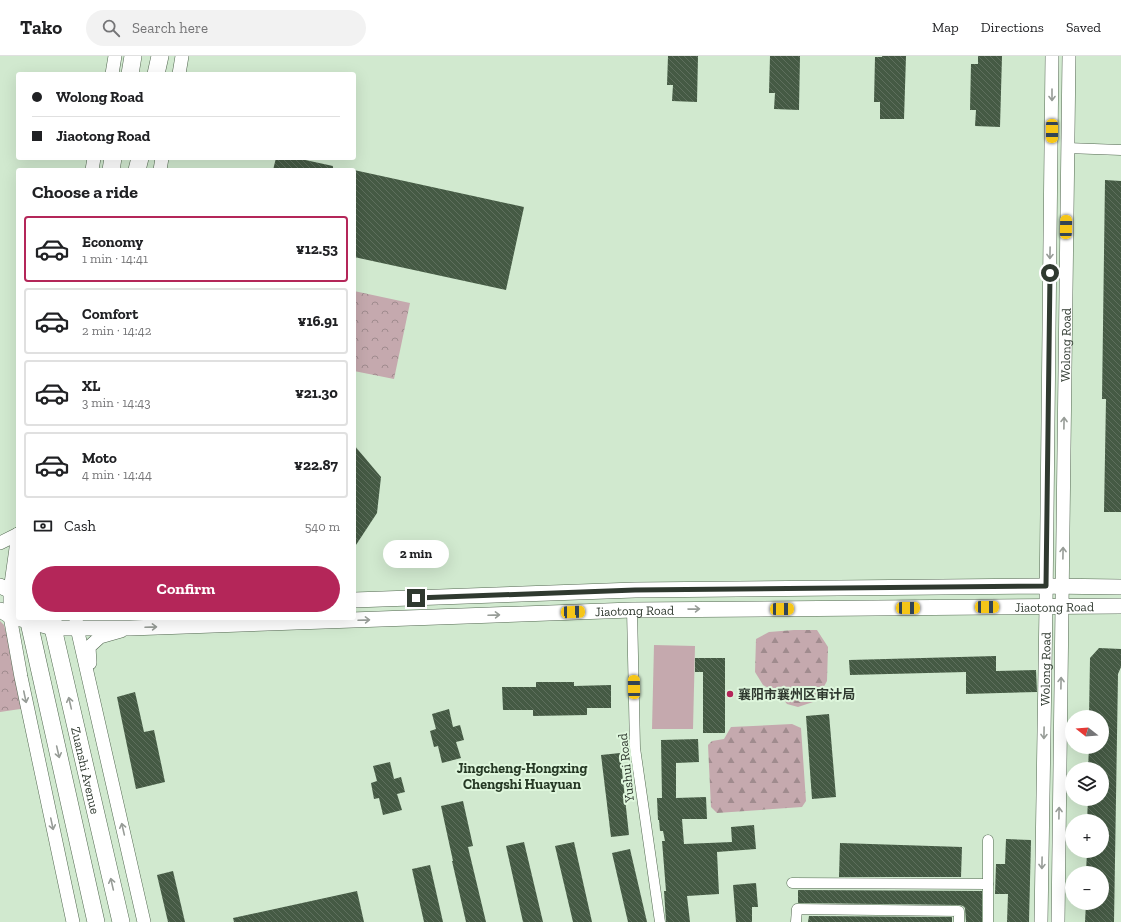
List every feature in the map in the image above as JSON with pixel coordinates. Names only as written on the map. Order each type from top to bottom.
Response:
[{"type":"highway","points":[[130,72],[133,56]]},
{"type":"highway","points":[[156,72],[160,56]]},
{"type":"highway","name":"Zuanshi Avenue","points":[[28,620],[92,921]]},
{"type":"highway","name":"Zuanshi Avenue","points":[[53,623],[120,922]]},
{"type":"main road","points":[[112,72],[115,56]]},
{"type":"main road","points":[[179,72],[182,56]]},
{"type":"main road","name":"Wolong Road","points":[[1041,922],[1052,56]]},
{"type":"main road","name":"Wolong Road","points":[[1058,922],[1068,56]]},
{"type":"main road","points":[[0,543],[16,535]]},
{"type":"main road","points":[[16,546],[3,616],[21,677],[73,922]]},
{"type":"main road","name":"Jiaotong Road","points":[[356,600],[635,590],[1121,586]]},
{"type":"main road","name":"Jiaotong Road","points":[[356,620],[632,610],[1121,606]]},
{"type":"main road","name":"Jiaotong Road","points":[[3,616],[16,618]]},
{"type":"main road","name":"Jiaotong Road","points":[[28,620],[130,628],[353,620]]},
{"type":"main road","points":[[77,623],[144,922]]},
{"type":"main road","points":[[90,685],[89,647],[100,637],[130,628]]},
{"type":"main road","points":[[105,854],[127,848]]},
{"type":"street","points":[[1067,148],[1121,150]]},
{"type":"street","name":"Yushui Road","points":[[632,610],[635,748],[660,922]]},
{"type":"street","points":[[988,840],[988,922]]},
{"type":"street","points":[[792,883],[988,884]]},
{"type":"street","points":[[796,922],[797,909],[959,911],[959,922]]},
{"type":"green space","points":[[356,291],[410,303],[394,379],[356,371]]},
{"type":"green space","points":[[0,621],[4,625],[27,708],[0,712]]},
{"type":"green space","points":[[817,630],[828,647],[827,681],[816,701],[798,707],[787,704],[779,694],[763,685],[755,672],[756,639],[769,632]]},
{"type":"green space","points":[[654,645],[695,646],[693,729],[652,729]]},
{"type":"green space","points":[[792,724],[801,728],[806,801],[802,807],[717,813],[711,807],[708,745],[712,741],[724,739],[731,727]]},
{"type":"building","points":[[668,56],[698,56],[697,102],[672,101],[673,85],[667,85]]},
{"type":"building","points":[[770,56],[800,56],[799,110],[774,109],[775,93],[769,93]]},
{"type":"building","points":[[906,56],[904,119],[880,119],[880,102],[874,102],[875,57]]},
{"type":"building","points":[[978,56],[1002,56],[1000,127],[975,126],[976,110],[970,110],[971,64],[978,64]]},
{"type":"building","points":[[276,160],[305,160],[333,166],[333,168],[274,168]]},
{"type":"building","points":[[356,170],[524,207],[506,290],[356,257]]},
{"type":"building","points":[[1105,180],[1121,181],[1121,512],[1104,512],[1106,399],[1102,399]]},
{"type":"building","points":[[356,447],[381,477],[377,513],[356,545]]},
{"type":"building","points":[[1099,648],[1121,649],[1121,667],[1118,674],[1114,922],[1085,922],[1086,910],[1109,910],[1109,866],[1086,866],[1087,858],[1109,858],[1109,814],[1087,814],[1088,806],[1109,806],[1109,762],[1088,762],[1089,754],[1109,754],[1109,710],[1089,710],[1090,658]]},
{"type":"building","points":[[996,656],[996,671],[1036,670],[1037,692],[966,694],[966,672],[850,675],[849,660]]},
{"type":"building","points":[[695,658],[725,658],[725,733],[703,733],[703,672],[695,672]]},
{"type":"building","points":[[536,682],[574,682],[574,686],[611,685],[611,708],[587,708],[587,715],[533,716],[533,710],[503,710],[502,687],[536,687]]},
{"type":"building","points":[[135,692],[144,732],[154,730],[165,782],[136,789],[117,697]]},
{"type":"building","points":[[449,709],[453,727],[460,725],[464,740],[456,742],[461,758],[442,763],[438,746],[434,747],[430,731],[436,729],[432,714]]},
{"type":"building","points":[[829,714],[836,797],[812,799],[806,716]]},
{"type":"building","points":[[698,739],[699,762],[676,763],[676,798],[706,797],[707,819],[682,819],[684,844],[732,842],[731,827],[754,825],[756,849],[717,852],[719,894],[687,896],[690,922],[666,922],[664,891],[666,891],[662,841],[665,841],[663,831],[660,831],[657,798],[662,798],[661,740]]},
{"type":"building","points":[[620,753],[629,835],[611,837],[601,755]]},
{"type":"building","points":[[390,762],[394,779],[401,777],[405,792],[397,794],[402,810],[383,815],[379,798],[374,799],[371,783],[377,781],[373,766]]},
{"type":"building","points":[[463,801],[473,846],[468,847],[486,922],[466,922],[441,806]]},
{"type":"building","points":[[1006,839],[1031,840],[1029,922],[1007,922],[1008,894],[995,894],[996,864],[1005,864]]},
{"type":"building","points":[[524,842],[543,922],[523,922],[506,846]]},
{"type":"building","points":[[574,842],[592,922],[573,922],[555,846]]},
{"type":"building","points":[[840,843],[962,847],[961,877],[839,877]]},
{"type":"building","points":[[630,849],[647,922],[628,922],[612,853]]},
{"type":"building","points":[[430,865],[443,922],[424,922],[412,869]]},
{"type":"building","points":[[173,871],[185,922],[168,922],[157,875]]},
{"type":"building","points":[[756,883],[758,907],[752,907],[752,922],[736,922],[733,885]]},
{"type":"building","points":[[798,890],[982,891],[982,922],[966,922],[965,908],[959,905],[798,903]]},
{"type":"building","points":[[357,891],[364,922],[234,922],[233,918]]},
{"type":"building","points":[[809,916],[952,917],[952,922],[808,922]]},
{"type":"place","name":"襄阳市襄州区审计局","points":[[730,694]]},
{"type":"district","name":"Jingcheng-Hongxing Chengshi Huayuan","points":[[522,776]]},
{"type":"route","points":[[416,598],[635,590],[1046,586],[1050,273]]}]
